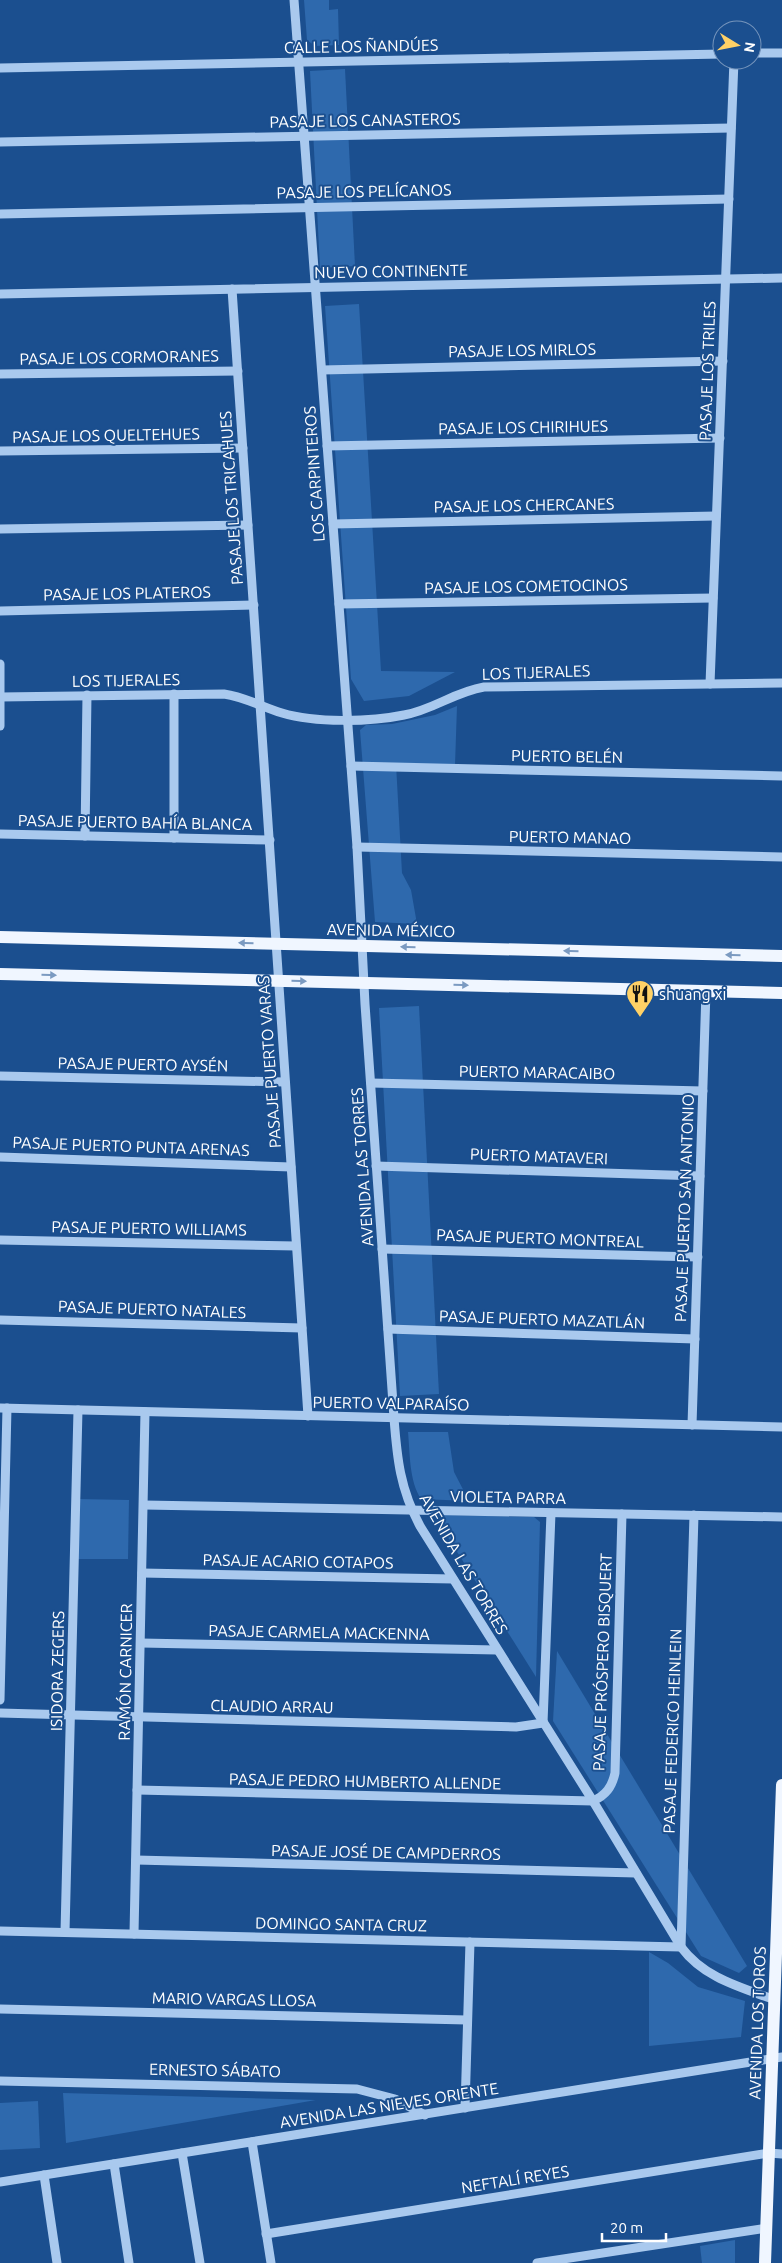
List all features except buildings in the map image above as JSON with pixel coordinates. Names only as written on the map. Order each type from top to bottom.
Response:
[{"type":"main road","name":"AVENIDA MÉXICO","points":[[0,937],[782,956]]},
{"type":"main road","points":[[0,974],[782,993]]},
{"type":"main road","name":"AVENIDA LOS TOROS","points":[[765,2263],[776,2153],[777,2058],[775,2000],[779,1957],[782,1784]]},
{"type":"street","name":"LOS CARPINTEROS","points":[[294,0],[348,719],[363,946]]},
{"type":"street","points":[[762,53],[782,53]]},
{"type":"street","name":"CALLE LOS ÑANDÚES","points":[[0,68],[712,54]]},
{"type":"street","name":"PASAJE LOS TRILES","points":[[710,684],[734,70]]},
{"type":"street","name":"PASAJE LOS CANASTEROS","points":[[0,142],[731,128]]},
{"type":"street","name":"PASAJE LOS PELÍCANOS","points":[[0,214],[729,199]]},
{"type":"street","name":"NUEVO CONTINENTE","points":[[0,294],[782,278]]},
{"type":"street","name":"PASAJE LOS TRICAHUES","points":[[232,289],[261,705]]},
{"type":"street","name":"PASAJE LOS MIRLOS","points":[[322,370],[723,360]]},
{"type":"street","name":"PASAJE LOS CORMORANES","points":[[0,374],[238,371]]},
{"type":"street","name":"PASAJE LOS CHIRIHUES","points":[[328,446],[720,438]]},
{"type":"street","name":"PASAJE LOS QUELTEHUES","points":[[0,451],[243,448]]},
{"type":"street","name":"PASAJE LOS CHERCANES","points":[[333,524],[716,516]]},
{"type":"street","points":[[0,529],[248,525]]},
{"type":"street","name":"PASAJE LOS COMETOCINOS","points":[[339,604],[713,598]]},
{"type":"street","name":"PASAJE LOS PLATEROS","points":[[0,611],[254,604]]},
{"type":"street","points":[[0,664],[0,726]]},
{"type":"street","name":"LOS TIJERALES","points":[[0,697],[224,694],[304,718],[348,719],[407,715],[458,694],[484,687],[782,683]]},
{"type":"street","points":[[174,694],[174,838]]},
{"type":"street","points":[[85,836],[87,695]]},
{"type":"street","name":"PASAJE PUERTO VARAS","points":[[261,705],[308,1416]]},
{"type":"street","name":"PUERTO BELÉN","points":[[351,766],[782,776]]},
{"type":"street","name":"PASAJE PUERTO BAHÍA BLANCA","points":[[0,834],[270,840]]},
{"type":"street","name":"PUERTO MANAO","points":[[357,846],[782,857]]},
{"type":"street","name":"AVENIDA LAS TORRES","points":[[363,946],[394,1418],[400,1478],[412,1510],[497,1650],[593,1801],[681,1947],[699,1966],[710,1974],[775,2000]]},
{"type":"street","name":"PASAJE PUERTO SAN ANTONIO","points":[[692,1425],[706,991]]},
{"type":"street","name":"PASAJE PUERTO AYSÉN","points":[[0,1076],[286,1082]]},
{"type":"street","name":"PUERTO MARACAIBO","points":[[371,1083],[703,1091]]},
{"type":"street","name":"PASAJE PUERTO PUNTA ARENAS","points":[[0,1157],[291,1167]]},
{"type":"street","name":"PUERTO MATAVERI","points":[[376,1166],[700,1176]]},
{"type":"street","name":"PASAJE PUERTO WILLIAMS","points":[[0,1240],[296,1246]]},
{"type":"street","name":"PASAJE PUERTO MONTREAL","points":[[382,1248],[698,1257]]},
{"type":"street","name":"PASAJE PUERTO NATALES","points":[[0,1320],[302,1328]]},
{"type":"street","name":"PASAJE PUERTO MAZATLÁN","points":[[388,1328],[695,1339]]},
{"type":"street","points":[[0,1700],[4,1408]]},
{"type":"street","name":"PUERTO VALPARAÍSO","points":[[4,1408],[782,1427]]},
{"type":"street","name":"ISIDORA ZEGERS","points":[[65,1932],[78,1410]]},
{"type":"street","name":"RAMÓN CARNICER","points":[[134,1934],[146,1412]]},
{"type":"street","name":"VIOLETA PARRA","points":[[144,1504],[782,1517]]},
{"type":"street","points":[[543,1723],[551,1512]]},
{"type":"street","name":"PASAJE PRÓSPERO BISQUERT","points":[[593,1801],[602,1797],[609,1790],[615,1773],[622,1514]]},
{"type":"street","name":"PASAJE FEDERICO HEINLEIN","points":[[681,1947],[694,1515]]},
{"type":"street","name":"PASAJE ACARIO COTAPOS","points":[[142,1573],[453,1579]]},
{"type":"street","name":"PASAJE CARMELA MACKENNA","points":[[140,1644],[497,1650]]},
{"type":"street","name":"CLAUDIO ARRAU","points":[[0,1714],[516,1727],[543,1723]]},
{"type":"street","name":"PASAJE PEDRO HUMBERTO ALLENDE","points":[[137,1790],[593,1801]]},
{"type":"street","name":"PASAJE JOSÉ DE CAMPDERROS","points":[[136,1860],[636,1873]]},
{"type":"street","name":"DOMINGO SANTA CRUZ","points":[[0,1931],[681,1947]]},
{"type":"street","points":[[464,2108],[470,1942]]},
{"type":"street","name":"MARIO VARGAS LLOSA","points":[[0,2009],[467,2020]]},
{"type":"street","name":"AVENIDA LAS NIEVES ORIENTE","points":[[0,2182],[777,2058]]},
{"type":"street","name":"ERNESTO SÁBATO","points":[[0,2081],[357,2090],[395,2099],[425,2114]]},
{"type":"street","points":[[252,2142],[271,2263]]},
{"type":"street","points":[[182,2153],[200,2263]]},
{"type":"street","name":"NEFTALÍ REYES","points":[[266,2234],[776,2153]]},
{"type":"street","points":[[114,2164],[130,2263]]},
{"type":"street","points":[[44,2175],[57,2263]]},
{"type":"street","points":[[537,2263],[767,2228]]},
{"type":"shaded area","points":[[304,0],[329,0],[329,10],[338,9],[339,45],[315,46],[307,40]]},
{"type":"shaded area","points":[[345,69],[355,266],[320,268],[310,71]]},
{"type":"shaded area","points":[[359,304],[381,671],[455,672],[409,696],[364,701],[351,679],[325,306]]},
{"type":"shaded area","points":[[457,706],[455,765],[396,764],[402,873],[411,890],[417,924],[375,922],[360,730],[366,725],[392,724],[435,715]]},
{"type":"shaded area","points":[[419,1006],[439,1394],[400,1396],[379,1008]]},
{"type":"shaded area","points":[[408,1432],[448,1432],[454,1472],[469,1501],[421,1499],[412,1475]]},
{"type":"shaded area","points":[[76,1499],[129,1500],[128,1559],[74,1559]]},
{"type":"shaded area","points":[[442,1515],[534,1517],[540,1522],[536,1677],[437,1520]]},
{"type":"shaded area","points":[[557,1651],[747,1966],[739,1973],[701,1956],[553,1721]]},
{"type":"shaded area","points":[[649,1952],[668,1963],[698,1987],[745,2001],[741,2037],[649,2046]]},
{"type":"shaded area","points":[[63,2093],[316,2100],[66,2143]]},
{"type":"shaded area","points":[[38,2101],[40,2148],[0,2150],[0,2103]]},
{"type":"shaded area","points":[[735,2240],[735,2263],[702,2263],[700,2246]]},
{"type":"place","name":"shuang xi","points":[[640,1018]]}]
